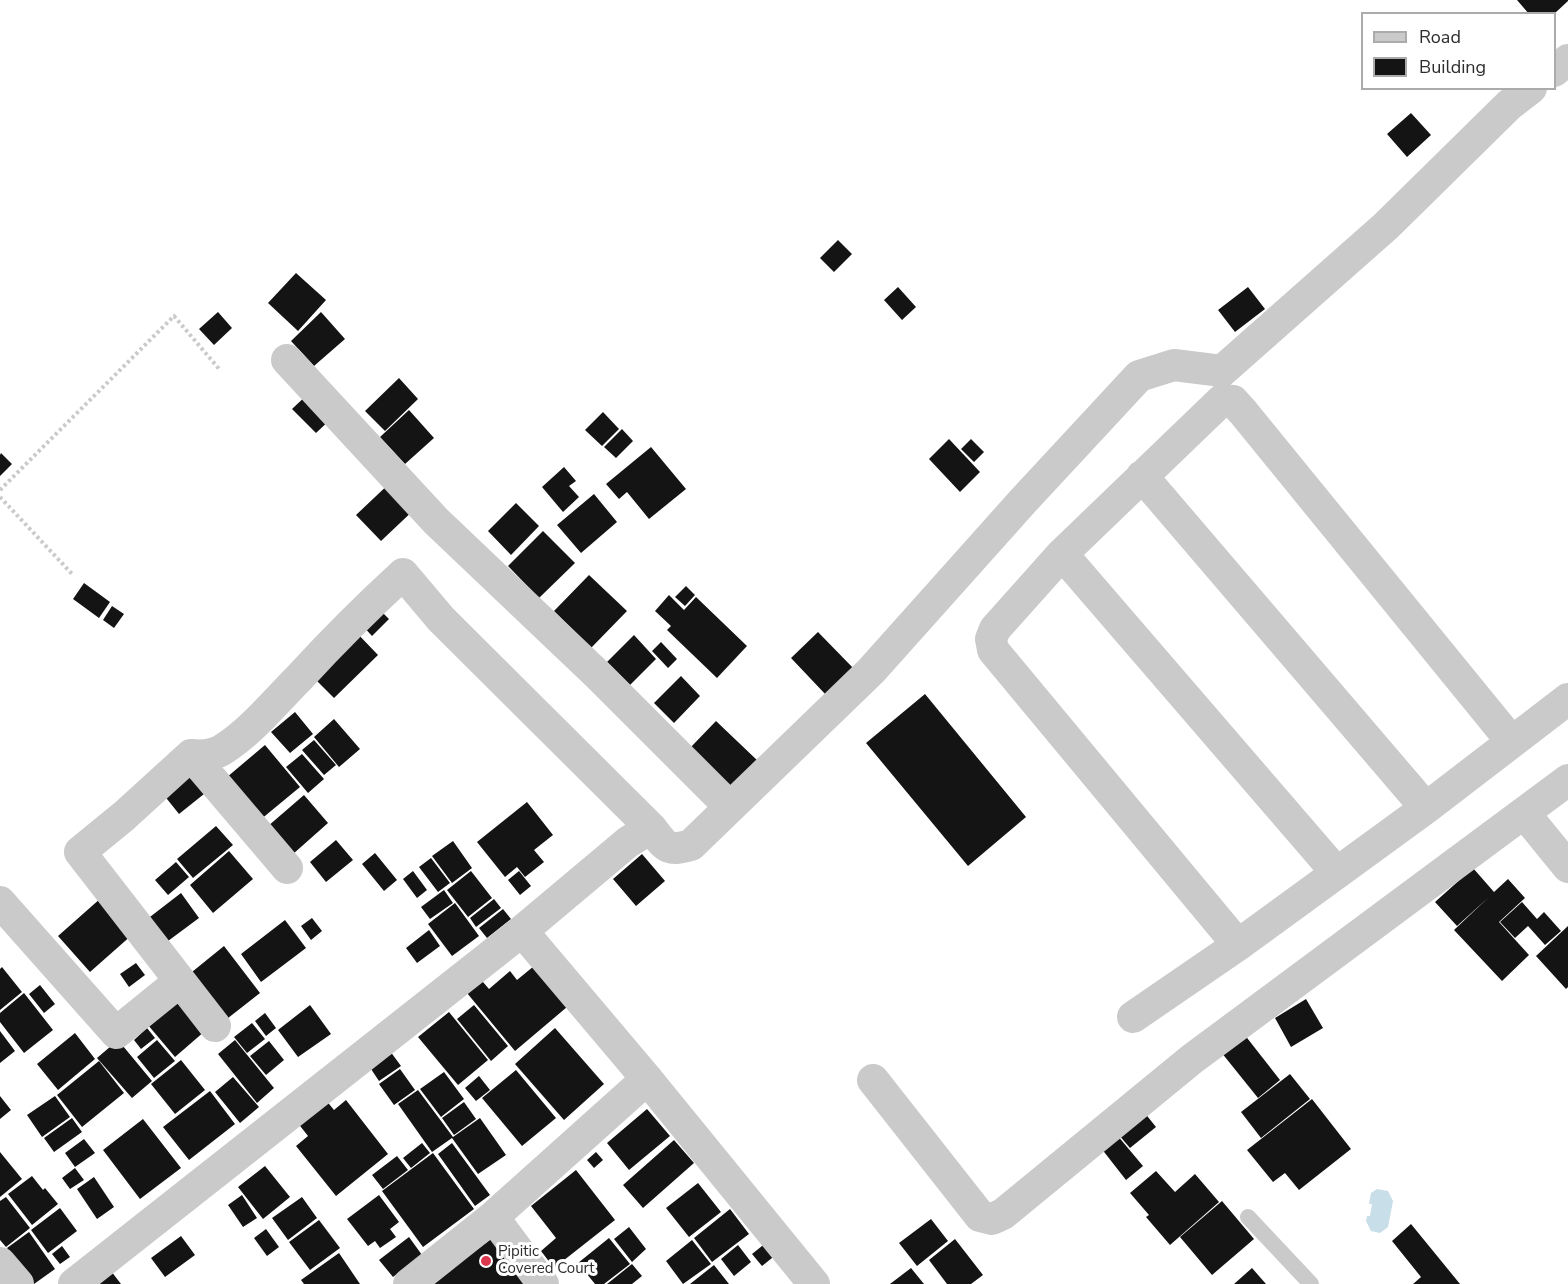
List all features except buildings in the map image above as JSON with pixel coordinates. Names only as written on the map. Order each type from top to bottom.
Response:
[{"type":"street","points":[[1556,69],[1568,60]]},
{"type":"street","points":[[214,1026],[80,852],[124,816],[191,755],[205,756],[220,751],[234,741],[403,574],[441,619],[651,828],[665,846],[676,850],[692,845],[871,671],[1023,501],[1139,376],[1174,365],[1222,370],[1386,226],[1509,105],[1528,90]]},
{"type":"street","points":[[286,360],[436,521],[599,676],[730,807]]},
{"type":"street","points":[[1238,945],[993,650],[991,639],[995,629],[1062,554],[1212,407],[1222,400],[1233,401],[1512,742]]},
{"type":"street","points":[[1142,476],[1426,808]]},
{"type":"street","points":[[1062,554],[1337,873]]},
{"type":"street","points":[[1133,1017],[1238,945],[1426,808],[1568,699]]},
{"type":"street","points":[[191,755],[287,868]]},
{"type":"street","points":[[873,1080],[980,1216],[992,1219],[1003,1214],[1191,1059],[1568,780]]},
{"type":"street","points":[[1524,813],[1568,867]]},
{"type":"street","points":[[74,1284],[522,931],[628,842],[651,828]]},
{"type":"street","points":[[0,902],[116,1033],[179,982]]},
{"type":"street","points":[[522,931],[647,1079],[814,1284]]},
{"type":"street","points":[[409,1284],[493,1217],[647,1079]]},
{"type":"street","points":[[493,1217],[543,1284]]},
{"type":"street","points":[[0,1263],[18,1284]]},
{"type":"lane","points":[[1248,1216],[1311,1284]]},
{"type":"path","points":[[0,490],[174,316],[220,370]]},
{"type":"path","points":[[0,496],[73,575]]},
{"type":"water","points":[[1377,1189],[1388,1191],[1393,1201],[1388,1227],[1380,1233],[1371,1231],[1366,1221],[1367,1216],[1370,1216],[1371,1193]]},
{"type":"place","name":"Pipitic Covered Court","points":[[486,1261]]}]
